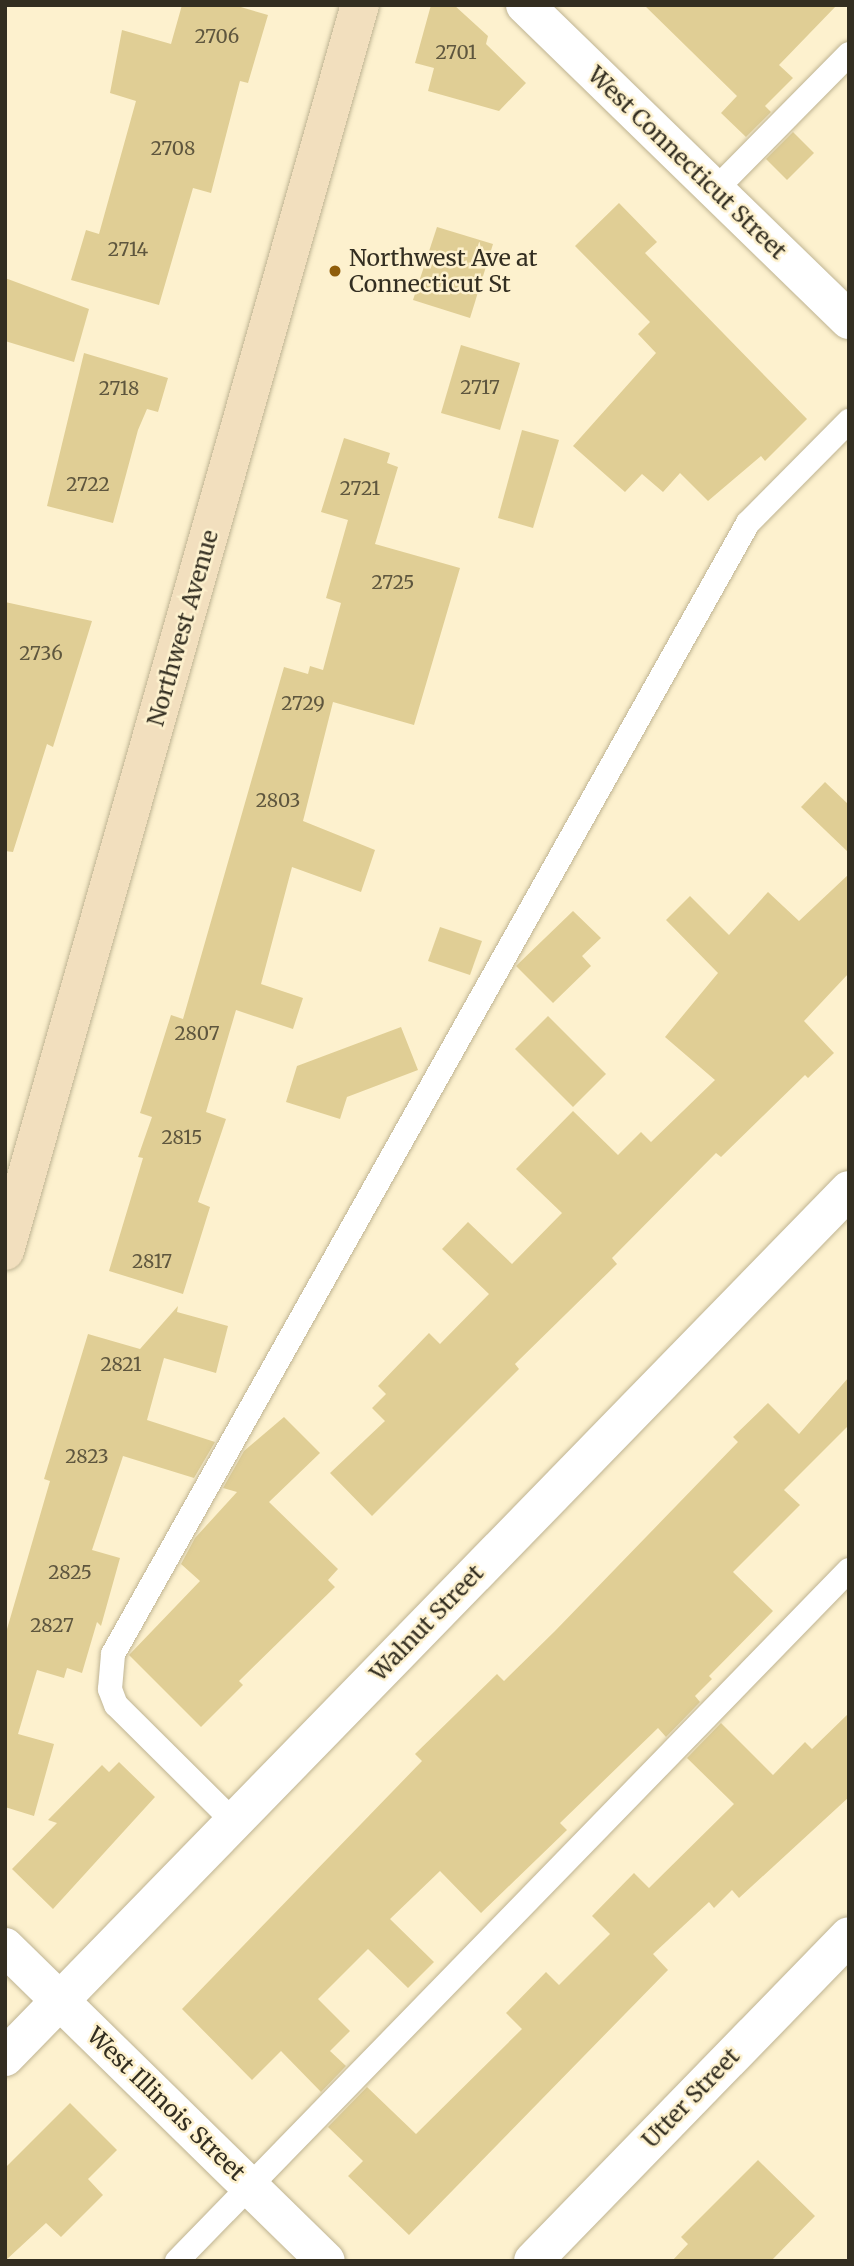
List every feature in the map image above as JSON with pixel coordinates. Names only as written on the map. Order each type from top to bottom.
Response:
[{"type":"street","name":"Northwest Avenue","points":[[5,1251],[360,5]]},
{"type":"street","name":"West Connecticut Street","points":[[525,5],[849,320]]},
{"type":"street","name":"Walnut Street","points":[[5,2057],[849,1190]]},
{"type":"street","name":"Utter Street","points":[[533,2261],[849,1936]]},
{"type":"street","name":"West Illinois Street","points":[[5,1947],[326,2261]]},
{"type":"lane","points":[[715,190],[849,54]]},
{"type":"lane","points":[[234,1822],[116,1705],[110,1674],[118,1643],[748,523],[849,421]]},
{"type":"lane","points":[[177,2261],[849,1570]]},
{"type":"building","points":[[182,5],[234,5],[268,15],[248,83],[240,81],[211,193],[193,188],[159,305],[71,280],[86,230],[99,234],[136,101],[110,93],[122,30],[171,44]]},
{"type":"building","points":[[431,5],[454,5],[488,36],[486,44],[526,83],[499,111],[428,91],[434,68],[415,63]]},
{"type":"building","points":[[644,5],[837,5],[779,65],[793,78],[765,106],[771,112],[746,137],[721,113],[737,96]]},
{"type":"building","points":[[793,132],[814,153],[787,180],[766,159]]},
{"type":"building","points":[[619,203],[657,242],[645,253],[807,419],[765,461],[761,456],[708,501],[680,473],[663,492],[642,474],[625,492],[573,446],[656,353],[638,334],[650,322],[575,246]]},
{"type":"building","points":[[437,227],[493,244],[470,318],[413,300]]},
{"type":"building","points":[[5,278],[89,309],[74,362],[5,341]]},
{"type":"building","points":[[461,345],[520,363],[500,430],[441,413]]},
{"type":"building","points":[[84,353],[168,378],[158,412],[147,409],[138,430],[113,523],[47,506]]},
{"type":"building","points":[[522,430],[559,440],[533,528],[498,518]]},
{"type":"building","points":[[344,438],[390,453],[387,463],[398,467],[375,544],[460,568],[414,725],[333,702],[303,821],[375,850],[361,892],[292,867],[261,984],[303,998],[293,1029],[236,1010],[206,1112],[226,1119],[198,1202],[210,1207],[183,1294],[109,1271],[143,1158],[138,1157],[152,1117],[140,1113],[171,1015],[183,1019],[284,667],[308,674],[310,666],[323,670],[341,603],[326,598],[348,520],[321,512]]},
{"type":"building","points":[[5,602],[92,621],[53,747],[47,744],[13,852],[5,851]]},
{"type":"building","points":[[825,782],[849,805],[849,853],[801,807]]},
{"type":"building","points":[[849,874],[849,973],[804,1021],[834,1053],[808,1078],[805,1075],[721,1157],[716,1153],[612,1258],[617,1264],[515,1364],[519,1369],[372,1516],[330,1473],[385,1421],[372,1408],[386,1394],[378,1386],[429,1333],[440,1344],[489,1294],[442,1249],[468,1222],[512,1264],[562,1213],[516,1169],[573,1111],[618,1155],[641,1132],[651,1142],[715,1080],[665,1037],[718,973],[666,920],[690,896],[729,935],[768,892],[799,921]]},
{"type":"building","points":[[573,911],[601,938],[582,956],[591,966],[553,1003],[516,966]]},
{"type":"building","points":[[440,927],[482,941],[470,975],[428,961]]},
{"type":"building","points":[[548,1016],[606,1074],[573,1107],[515,1049]]},
{"type":"building","points":[[401,1027],[418,1070],[347,1097],[340,1119],[286,1102],[297,1066]]},
{"type":"building","points":[[178,1306],[177,1312],[228,1326],[216,1373],[164,1358],[147,1420],[215,1442],[194,1478],[123,1456],[92,1550],[120,1558],[101,1626],[97,1622],[82,1673],[67,1668],[64,1678],[37,1670],[18,1734],[54,1744],[34,1816],[5,1807],[5,1636],[50,1481],[44,1479],[88,1334],[140,1349]]},
{"type":"building","points":[[849,1377],[849,1425],[784,1490],[800,1505],[733,1572],[773,1611],[709,1676],[712,1679],[695,1696],[700,1702],[666,1737],[658,1728],[560,1823],[567,1830],[481,1913],[440,1871],[390,1919],[434,1962],[408,1988],[368,1949],[318,1999],[350,2031],[330,2051],[346,2066],[321,2092],[281,2051],[252,2080],[182,2009],[422,1761],[415,1754],[497,1674],[504,1681],[555,1631],[738,1442],[733,1437],[768,1403],[799,1434]]},
{"type":"building","points":[[284,1417],[320,1453],[269,1502],[338,1569],[328,1580],[335,1587],[239,1681],[243,1685],[201,1727],[129,1655],[200,1581],[181,1564],[195,1538],[237,1492],[223,1488],[244,1451]]},
{"type":"building","points":[[849,1713],[849,1797],[739,1898],[732,1890],[714,1908],[709,1902],[653,1954],[668,1970],[409,2235],[348,2176],[363,2161],[328,2127],[367,2087],[416,2134],[522,2029],[506,2013],[546,1972],[559,1985],[610,1934],[592,1916],[634,1873],[649,1888],[734,1804],[687,1758],[721,1723],[773,1775],[805,1742],[812,1749]]},
{"type":"building","points":[[119,1762],[155,1797],[53,1909],[12,1869],[57,1823],[48,1820],[102,1765],[109,1772]]},
{"type":"building","points":[[70,2103],[117,2150],[88,2179],[103,2195],[61,2237],[46,2223],[5,2261],[5,2168]]},
{"type":"building","points":[[758,2160],[815,2216],[771,2261],[672,2261],[688,2244],[681,2237]]},
{"type":"place","name":"Northwest Ave at Connecticut St","points":[[335,271]]}]
